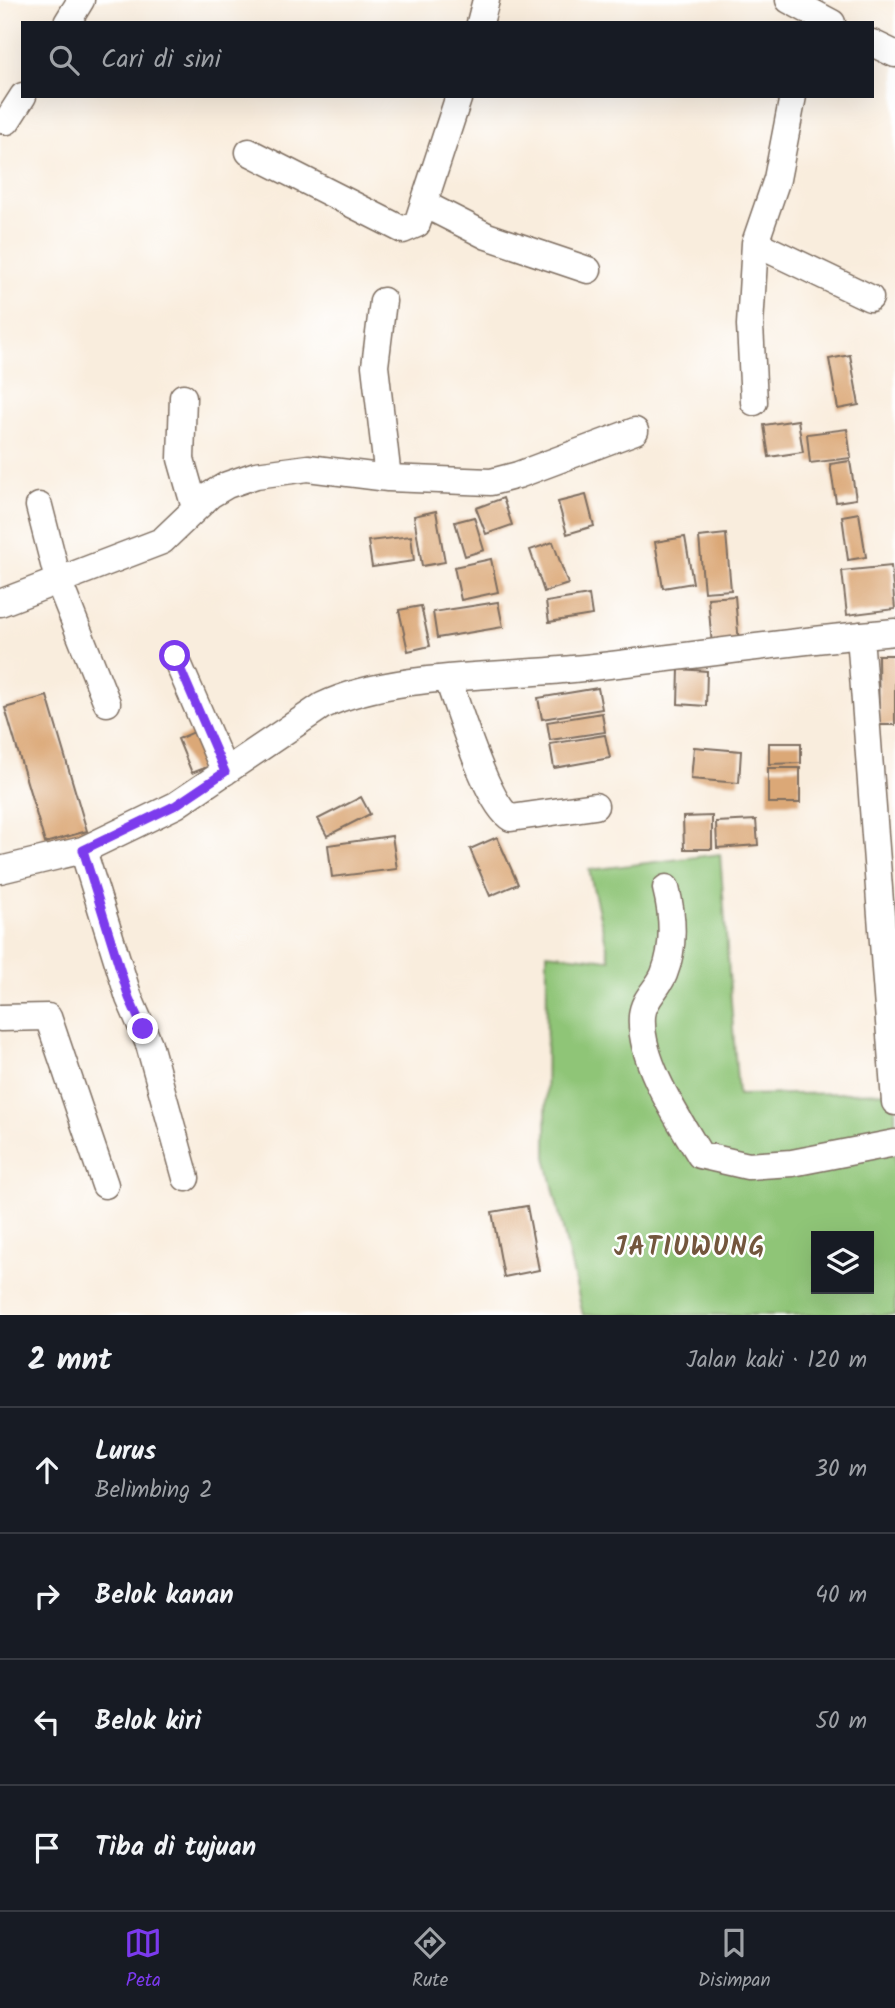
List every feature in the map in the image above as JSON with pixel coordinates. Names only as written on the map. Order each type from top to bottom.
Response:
[{"type":"street","points":[[68,21],[81,0]]},
{"type":"street","points":[[481,21],[486,0]]},
{"type":"street","points":[[874,44],[895,54]]},
{"type":"street","points":[[7,121],[22,98]]},
{"type":"street","points":[[249,152],[403,230],[416,224],[458,98]]},
{"type":"street","points":[[754,402],[750,325],[755,243],[777,179],[793,98]]},
{"type":"street","points":[[424,204],[487,236],[588,270]]},
{"type":"street","points":[[755,243],[870,298]]},
{"type":"street","points":[[383,301],[375,366],[388,478]]},
{"type":"street","points":[[183,397],[181,459],[195,508]]},
{"type":"street","points":[[0,603],[162,541],[195,508],[227,485],[282,470],[338,470],[388,478],[491,482],[518,475],[635,431]]},
{"type":"street","points":[[39,506],[58,580],[107,703]]},
{"type":"street","points":[[0,870],[83,850],[176,805],[322,706],[345,695],[448,680],[573,669],[895,632]]},
{"type":"street","points":[[860,635],[884,796],[895,1102]]},
{"type":"street","points":[[175,656],[225,772]]},
{"type":"street","points":[[448,680],[480,768],[502,813],[511,818],[595,806]]},
{"type":"street","points":[[83,850],[129,998],[149,1044],[186,1178]]},
{"type":"street","points":[[666,888],[672,936],[664,974],[646,1001],[642,1018],[650,1059],[665,1098],[700,1155],[748,1166],[792,1163],[895,1143]]},
{"type":"street","points":[[0,1018],[48,1017],[105,1185]]},
{"type":"green space","points":[[720,854],[738,1095],[895,1092],[895,1315],[583,1315],[546,1157],[547,953],[610,960],[589,870]]},
{"type":"building","points":[[850,355],[859,405],[838,409],[829,359]]},
{"type":"building","points":[[798,420],[803,452],[769,457],[764,425]]},
{"type":"building","points":[[847,429],[851,458],[810,463],[807,434]]},
{"type":"building","points":[[850,461],[856,499],[836,502],[830,464]]},
{"type":"building","points":[[586,495],[594,526],[567,534],[558,502]]},
{"type":"building","points":[[503,498],[512,525],[486,534],[476,508]]},
{"type":"building","points":[[436,511],[445,562],[422,566],[414,516]]},
{"type":"building","points":[[859,513],[866,557],[848,560],[842,516]]},
{"type":"building","points":[[474,517],[484,550],[465,556],[455,522]]},
{"type":"building","points":[[726,534],[731,590],[704,592],[699,537]]},
{"type":"building","points":[[411,536],[414,561],[372,567],[368,541]]},
{"type":"building","points":[[685,537],[693,583],[663,588],[655,542]]},
{"type":"building","points":[[553,542],[568,584],[544,592],[530,550]]},
{"type":"building","points":[[491,559],[498,592],[461,600],[454,567]]},
{"type":"building","points":[[891,566],[895,609],[847,615],[842,571]]},
{"type":"building","points":[[589,595],[592,615],[549,622],[546,602]]},
{"type":"building","points":[[735,596],[739,644],[712,646],[708,598]]},
{"type":"building","points":[[498,602],[503,627],[437,638],[433,612]]},
{"type":"building","points":[[421,606],[430,646],[408,651],[399,610]]},
{"type":"building","points":[[878,655],[895,655],[895,725],[879,725]]},
{"type":"building","points":[[679,669],[707,671],[706,706],[678,704]]},
{"type":"building","points":[[598,688],[602,709],[542,719],[538,698]]},
{"type":"building","points":[[47,696],[87,831],[45,843],[5,708]]},
{"type":"building","points":[[602,713],[605,732],[550,740],[547,722]]},
{"type":"building","points":[[201,729],[215,764],[192,773],[178,739]]},
{"type":"building","points":[[605,735],[610,758],[554,768],[550,744]]},
{"type":"building","points":[[769,743],[801,743],[801,763],[769,764]]},
{"type":"building","points":[[694,747],[741,751],[739,783],[691,779]]},
{"type":"building","points":[[768,768],[800,768],[800,803],[768,803]]},
{"type":"building","points":[[361,797],[370,814],[327,836],[318,819]]},
{"type":"building","points":[[712,816],[712,849],[684,849],[683,817]]},
{"type":"building","points":[[756,820],[758,845],[717,848],[716,822]]},
{"type":"building","points":[[392,836],[397,869],[332,877],[328,845]]},
{"type":"building","points":[[497,837],[518,884],[490,896],[470,849]]},
{"type":"building","points":[[527,1206],[539,1270],[504,1277],[492,1212]]},
{"type":"district","name":"JATIUWUNG","points":[[690,1246]]},
{"type":"route","points":[[143,1029],[129,998],[83,850],[176,805],[225,772],[175,656]]}]
